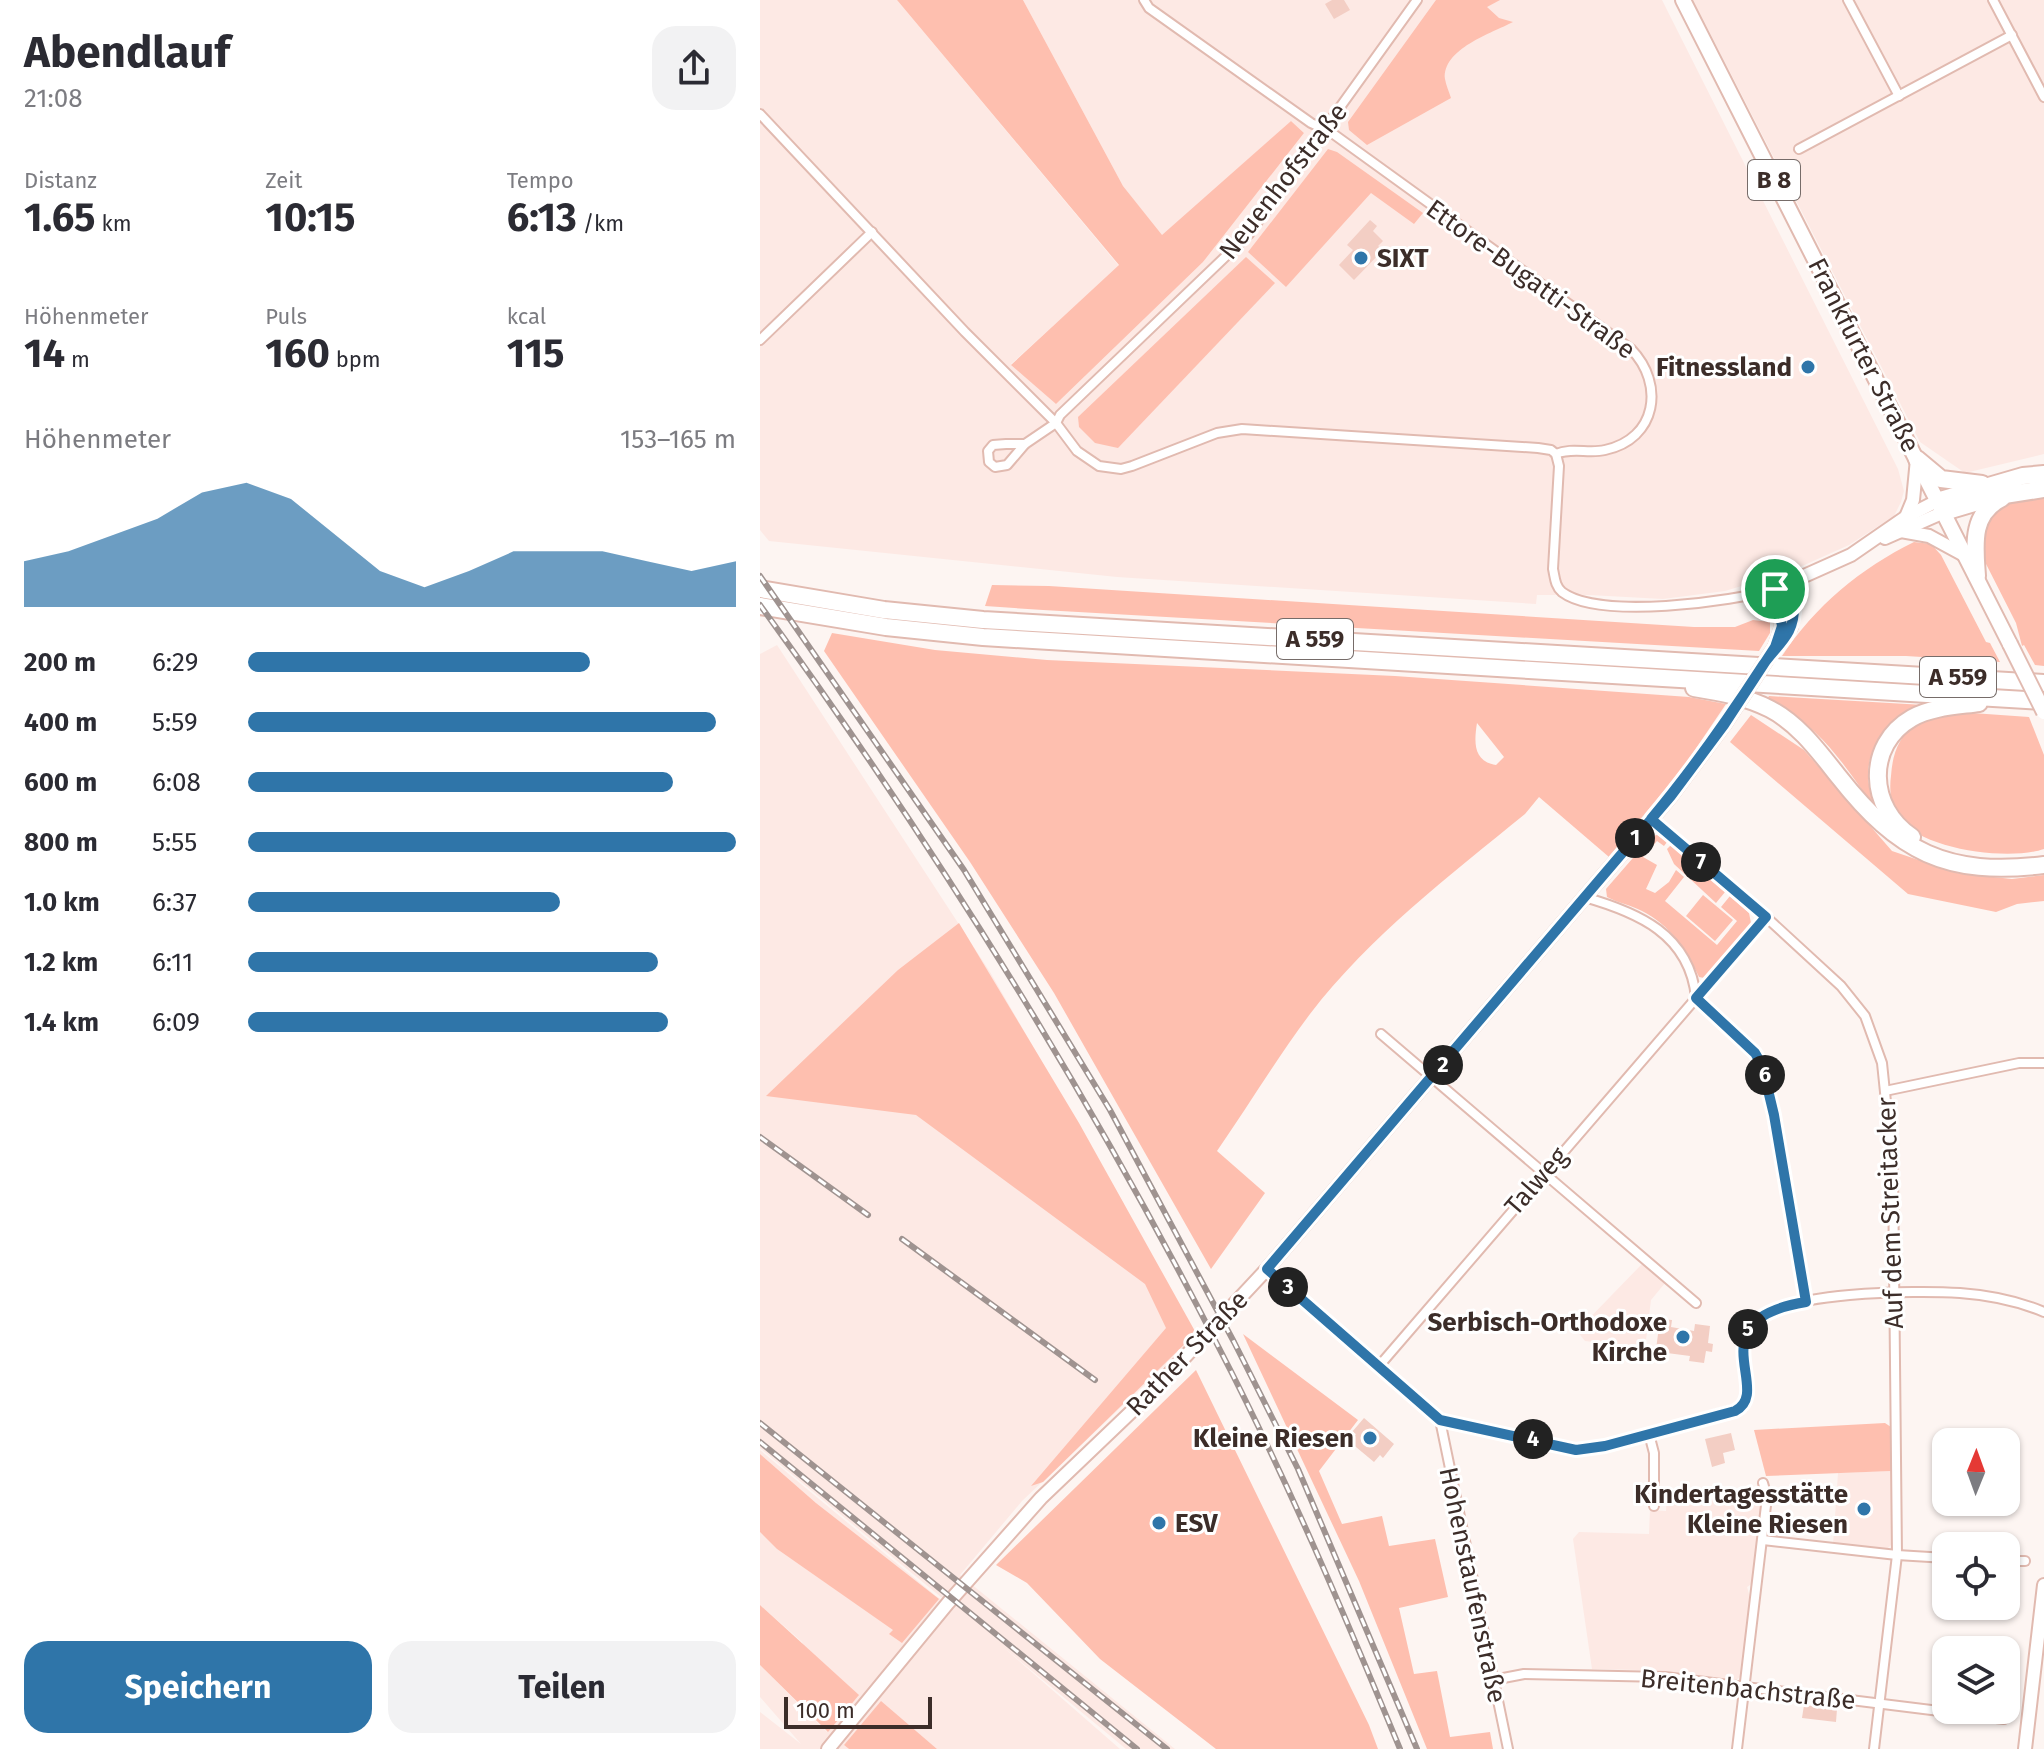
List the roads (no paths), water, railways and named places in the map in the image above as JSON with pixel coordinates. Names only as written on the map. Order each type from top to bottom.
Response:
[{"type":"highway","points":[[1917,459],[1941,479],[2001,490],[2044,489]]},
{"type":"highway","points":[[1940,507],[2001,490],[2023,476],[2044,474]]},
{"type":"highway","points":[[1977,576],[1975,544],[1978,522],[2001,490]]},
{"type":"highway","name":"A 559","points":[[760,589],[884,610],[983,620],[2044,683]]},
{"type":"highway","name":"A 559","points":[[760,606],[886,627],[983,637],[2044,701]]},
{"type":"highway","points":[[1618,673],[1729,695],[1770,709],[1814,745],[1878,823],[1912,848],[1943,859],[1982,867],[2044,865]]},
{"type":"highway","points":[[2008,698],[1933,710],[1912,717],[1895,732],[1883,749],[1881,804],[1903,831],[1931,847],[1986,860],[2044,857]]},
{"type":"main road","name":"Frankfurter Straße","points":[[1683,0],[2044,712]]},
{"type":"street","name":"Ettore-Bugatti-Straße","points":[[760,114],[985,353],[1056,423],[1077,451],[1090,461],[1110,468],[1132,466],[1217,433],[1242,429],[1538,448],[1556,454],[1607,450],[1627,442],[1639,431],[1650,411],[1652,398],[1650,377],[1642,361],[1588,317],[1325,128],[1311,123],[1149,8],[1144,0]]},
{"type":"street","name":"Neuenhofstraße","points":[[1025,444],[1056,423],[1060,415],[1249,234],[1417,0]]},
{"type":"street","points":[[1848,0],[1899,96]]},
{"type":"street","points":[[1993,0],[2044,97]]},
{"type":"street","points":[[1799,149],[2012,35]]},
{"type":"street","points":[[760,340],[872,232]]},
{"type":"street","points":[[1556,454],[1559,466],[1553,569],[1556,585],[1562,591],[1590,603],[1689,606],[1775,589],[1901,531],[1940,507]]},
{"type":"street","points":[[1906,517],[1913,500],[1917,459]]},
{"type":"street","points":[[1871,543],[1906,517],[1940,507]]},
{"type":"street","points":[[1901,531],[1929,536],[1966,556]]},
{"type":"street","points":[[1784,634],[1793,614],[1793,582]]},
{"type":"street","points":[[1775,589],[1784,634]]},
{"type":"street","name":"Rather Straße","points":[[828,1749],[948,1603],[1041,1498],[1154,1390],[1267,1269],[1432,1078],[1651,819],[1724,725],[1784,634]]},
{"type":"street","name":"Auf dem Streitacker","points":[[1651,819],[1824,968],[1865,1016],[1882,1063],[1893,1170],[1897,1555],[1874,1749]]},
{"type":"street","points":[[1584,897],[1635,913],[1664,934],[1690,972],[1696,998],[1755,1053],[1762,1065],[1774,1115],[1806,1302]]},
{"type":"street","name":"Talweg","points":[[1379,1366],[1542,1173],[1766,917]]},
{"type":"street","points":[[1381,1034],[1696,1303]]},
{"type":"street","points":[[1885,1091],[2019,1063],[2044,1063]]},
{"type":"street","points":[[1267,1269],[1440,1420],[1576,1450],[1603,1447],[1743,1407],[1748,1398],[1742,1356],[1744,1339],[1758,1317],[1771,1309],[1894,1292],[1962,1293],[1995,1298],[2044,1312]]},
{"type":"street","name":"Hohenstaufenstraße","points":[[1440,1420],[1508,1749]]},
{"type":"street","points":[[1649,1434],[1654,1453],[1654,1506]]},
{"type":"street","points":[[1737,1749],[1763,1540],[1767,1497],[1763,1483]]},
{"type":"street","points":[[1763,1540],[1932,1557]]},
{"type":"street","points":[[2020,1561],[2025,1561]]},
{"type":"street","points":[[2025,1749],[2044,1585]]},
{"type":"street","name":"Breitenbachstraße","points":[[1493,1680],[1524,1674],[1652,1676],[1932,1710]]},
{"type":"railway","points":[[760,576],[964,870],[1110,1110],[1298,1469],[1417,1749]]},
{"type":"railway","points":[[760,605],[945,875],[1004,967],[1115,1154],[1218,1346],[1291,1495],[1400,1749]]},
{"type":"railway","points":[[760,1137],[868,1215]]},
{"type":"railway","points":[[902,1239],[1095,1380]]},
{"type":"railway","points":[[760,1423],[1167,1749]]},
{"type":"railway","points":[[760,1442],[1137,1749]]},
{"type":"place","name":"SIXT","points":[[1361,258]]},
{"type":"place","name":"Fitnessland","points":[[1808,367]]},
{"type":"place","name":"Serbisch-Orthodoxe Kirche","points":[[1683,1337]]},
{"type":"place","name":"Kleine Riesen","points":[[1370,1438]]},
{"type":"place","name":"Kindertagesstätte Kleine Riesen","points":[[1864,1509]]},
{"type":"place","name":"ESV","points":[[1159,1523]]}]
